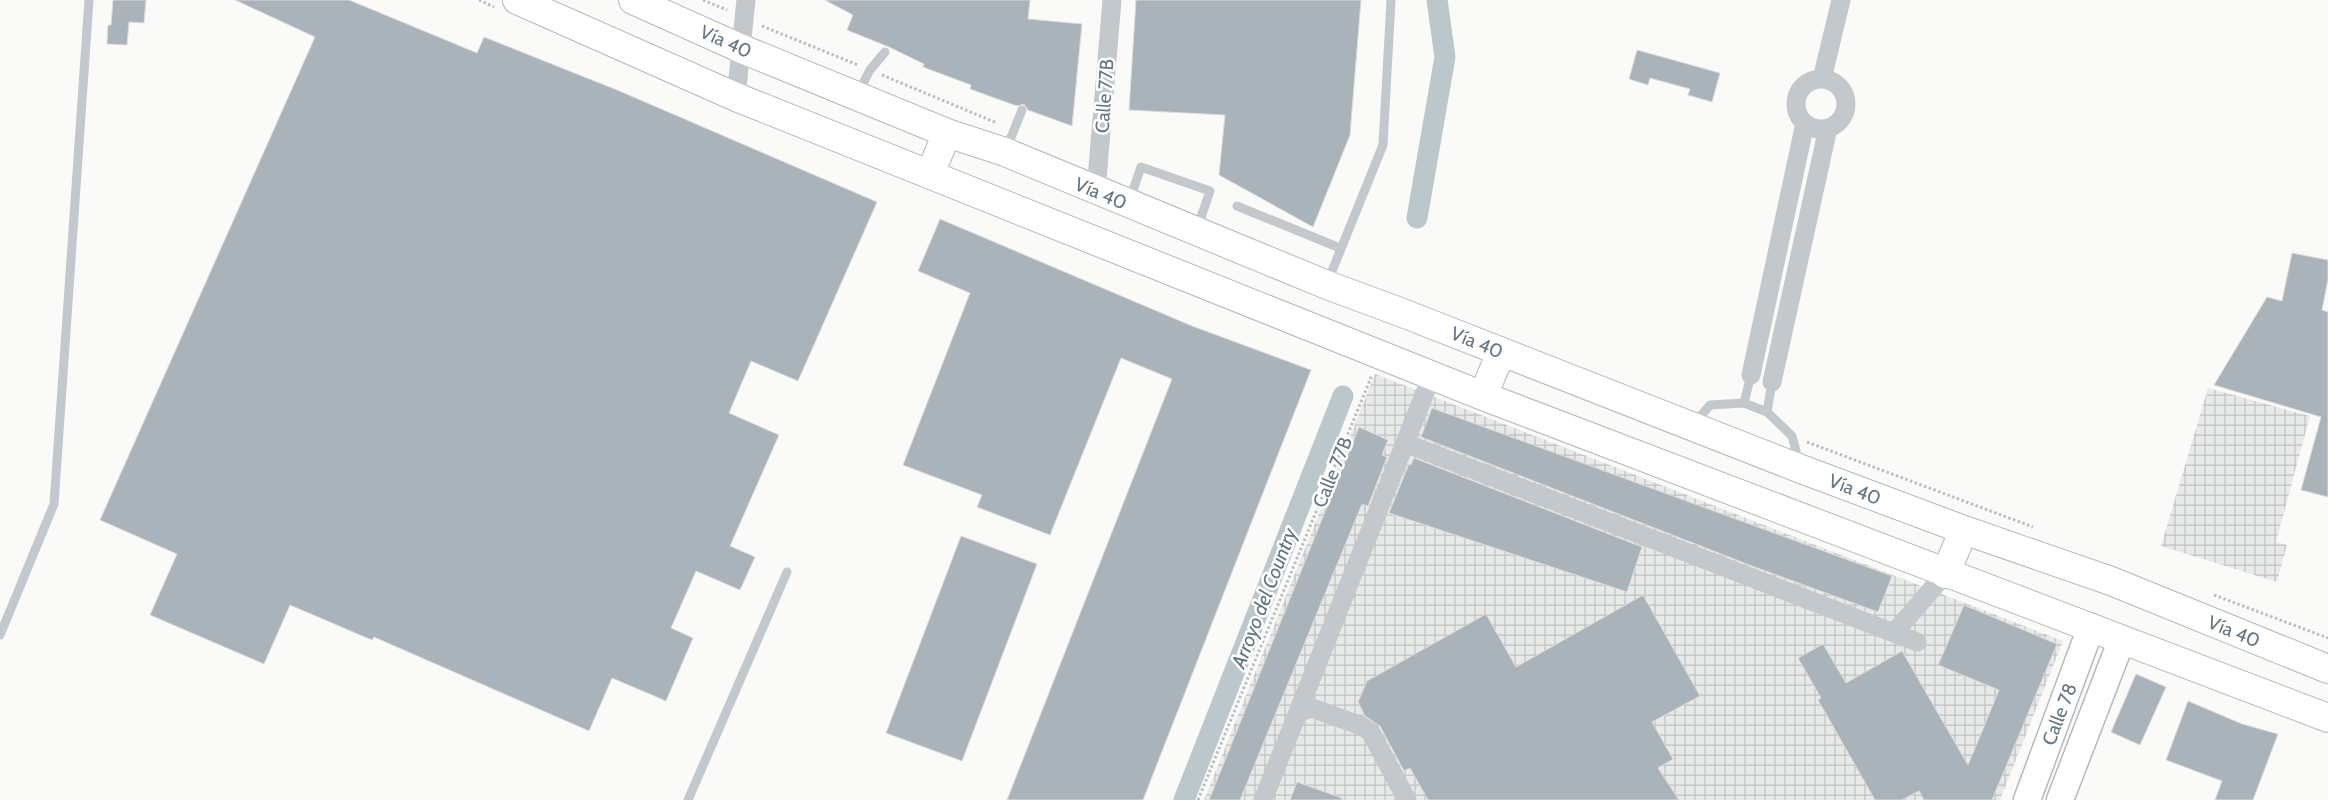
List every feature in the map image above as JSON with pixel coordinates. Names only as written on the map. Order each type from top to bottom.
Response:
[{"type":"highway","points":[[517,0],[736,97],[930,174],[1428,384],[1484,396],[1938,582],[2091,628],[2328,718]]},
{"type":"highway","name":"Vía 40","points":[[633,0],[742,49],[947,132],[1005,152],[1326,285],[1801,469],[1964,530],[2111,581],[2328,669]]},
{"type":"highway","points":[[930,174],[947,132]]},
{"type":"highway","points":[[1484,396],[1501,352]]},
{"type":"highway","points":[[1938,582],[1964,530]]},
{"type":"main road","name":"Calle 78","points":[[2027,800],[2091,628]]},
{"type":"main road","name":"Calle 78","points":[[2060,800],[2122,639]]},
{"type":"street","points":[[736,97],[746,0]]},
{"type":"street","name":"Calle 77B","points":[[1096,191],[1112,0]]},
{"type":"street","points":[[1822,79],[1842,0]]},
{"type":"street","points":[[1822,79],[1837,84],[1842,90],[1846,105],[1841,119],[1828,128],[1820,129],[1805,123],[1797,110],[1798,95],[1807,83],[1822,79]]},
{"type":"street","points":[[1751,375],[1805,123]]},
{"type":"street","points":[[1772,382],[1828,128]]},
{"type":"street","points":[[1263,800],[1428,384]]},
{"type":"street","points":[[1405,443],[1917,642]]},
{"type":"street","points":[[1894,633],[1938,582]]},
{"type":"street","points":[[1298,712],[1312,708],[1359,725],[1370,731],[1407,800]]},
{"type":"lane","points":[[0,634],[54,504],[89,0]]},
{"type":"lane","points":[[1326,285],[1383,145],[1391,0]]},
{"type":"lane","points":[[857,95],[870,70],[885,52]]},
{"type":"lane","points":[[1005,152],[1022,110]]},
{"type":"lane","points":[[1128,204],[1141,167],[1210,191],[1196,230]]},
{"type":"lane","points":[[1237,206],[1340,248]]},
{"type":"lane","points":[[1744,403],[1751,375]]},
{"type":"lane","points":[[1767,412],[1772,382]]},
{"type":"lane","points":[[1692,426],[1710,406],[1744,403],[1767,412],[1792,436],[1801,469]]},
{"type":"lane","points":[[688,800],[787,572]]},
{"type":"path","name":"Calle 77B","points":[[1198,800],[1375,366]]},
{"type":"path","points":[[1792,436],[2041,530]]},
{"type":"path","points":[[2208,593],[2328,638]]},
{"type":"shaded area","points":[[1375,374],[2063,641],[2000,800],[1204,800]]},
{"type":"shaded area","points":[[2208,388],[2310,416],[2276,542],[2287,545],[2277,582],[2161,546]]},
{"type":"building","points":[[113,0],[146,0],[144,23],[129,22],[127,45],[107,44],[108,25],[111,25]]},
{"type":"building","points":[[235,0],[349,0],[477,53],[484,37],[617,90],[877,202],[798,381],[751,361],[729,413],[779,435],[730,546],[755,557],[740,590],[696,571],[671,628],[693,638],[666,701],[612,678],[589,731],[374,637],[372,640],[290,605],[264,664],[150,615],[177,554],[100,520],[315,37]]},
{"type":"building","points":[[825,0],[1030,0],[1028,19],[1082,24],[1072,126],[1028,110],[1024,104],[1017,106],[970,89],[971,85],[923,67],[924,64],[847,30],[853,15]]},
{"type":"building","points":[[1136,0],[1361,0],[1350,135],[1313,227],[1219,175],[1225,115],[1129,110]]},
{"type":"building","points":[[1637,50],[1720,73],[1712,102],[1688,95],[1690,89],[1650,78],[1648,85],[1629,79]]},
{"type":"building","points":[[940,219],[1192,326],[1311,370],[1143,800],[1007,800],[1172,379],[1121,358],[1050,535],[977,507],[982,495],[903,465],[970,293],[918,271]]},
{"type":"building","points":[[2292,253],[2328,260],[2328,279],[2322,310],[2328,312],[2328,497],[2301,490],[2321,417],[2214,385],[2267,297],[2282,301]]},
{"type":"building","points":[[1432,408],[1892,576],[1878,612],[1752,566],[1421,437]]},
{"type":"building","points":[[1359,427],[1388,440],[1382,455],[1387,457],[1368,506],[1362,504],[1240,800],[1209,800]]},
{"type":"building","points":[[1414,458],[1642,547],[1627,592],[1389,513],[1409,464],[1411,465]]},
{"type":"building","points":[[961,536],[1037,564],[962,761],[886,733]]},
{"type":"building","points":[[1643,595],[1700,696],[1652,722],[1673,759],[1658,768],[1679,800],[1428,800],[1410,768],[1404,771],[1380,726],[1365,716],[1358,702],[1367,681],[1486,614],[1516,667]]},
{"type":"building","points":[[1964,605],[2057,644],[1992,800],[1924,800],[1919,791],[1902,800],[1875,800],[1818,700],[1821,698],[1798,658],[1823,644],[1846,683],[1902,651],[1968,765],[1999,690],[1938,665]]},
{"type":"building","points":[[2136,674],[2166,687],[2140,745],[2111,732]]},
{"type":"building","points":[[2188,701],[2242,724],[2278,734],[2253,800],[2215,800],[2222,781],[2166,760]]},
{"type":"building","points":[[1297,782],[1342,798],[1342,800],[1290,800]]},
{"type":"waterway","name":"Arroyo del Country","points":[[1417,218],[1445,57],[1437,0]]},
{"type":"waterway","name":"Arroyo del Country","points":[[1184,800],[1343,396]]}]
